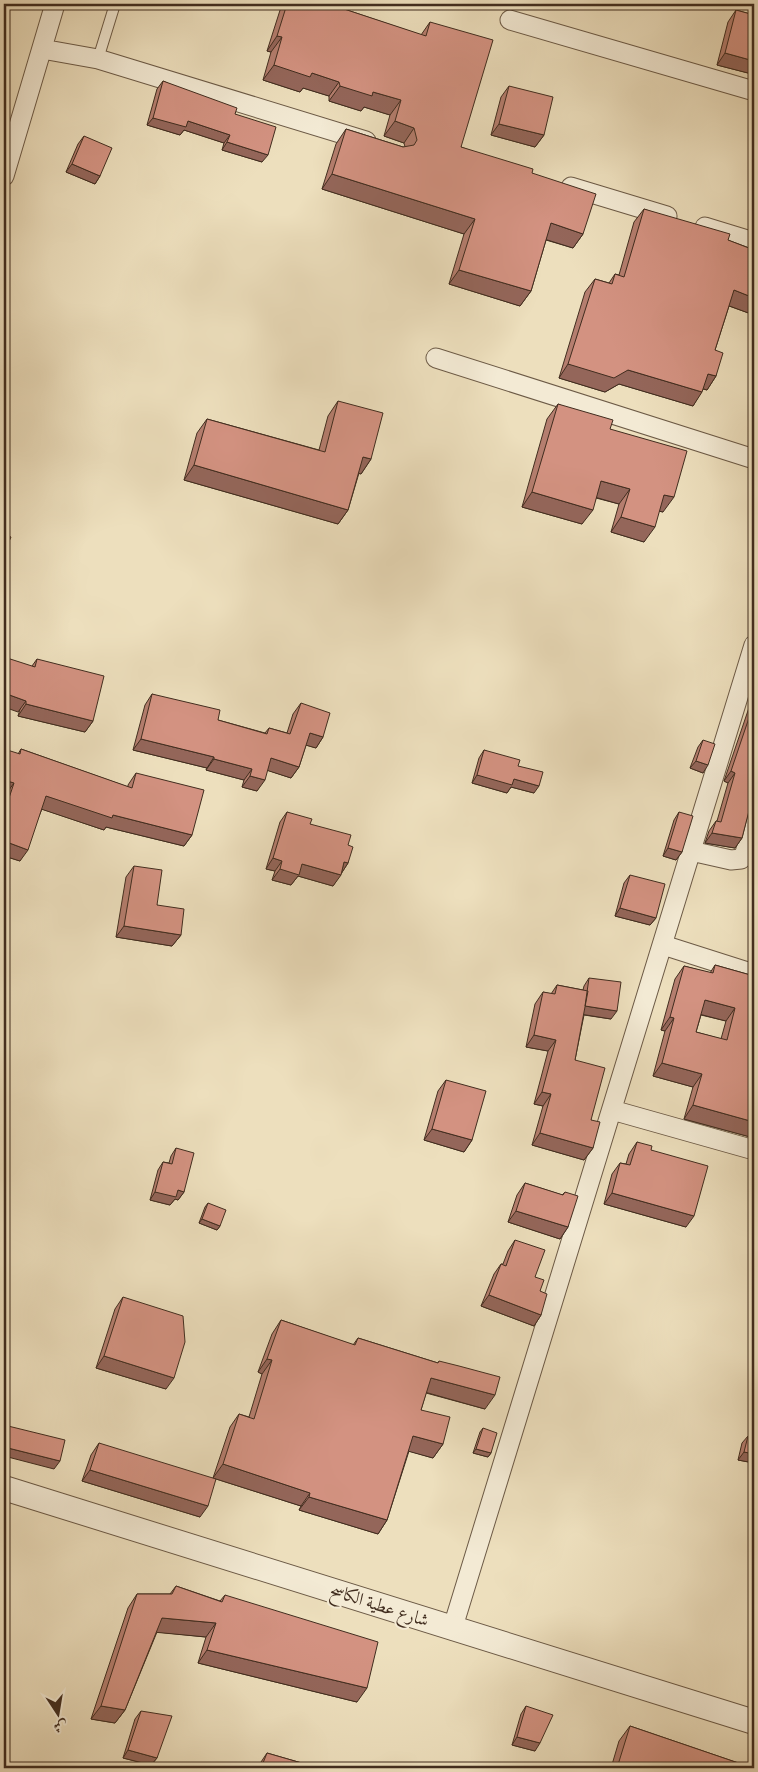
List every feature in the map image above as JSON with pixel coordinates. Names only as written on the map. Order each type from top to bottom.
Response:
[{"type":"street","points":[[4,176],[55,4]]},
{"type":"street","points":[[510,20],[754,91]]},
{"type":"street","points":[[42,49],[98,60],[387,148]]},
{"type":"street","points":[[554,182],[754,242]]},
{"type":"street","points":[[436,358],[754,459]]},
{"type":"street","points":[[452,1630],[754,645]]},
{"type":"street","points":[[691,851],[731,860],[741,859],[745,853],[754,820]]},
{"type":"street","points":[[662,945],[754,974]]},
{"type":"street","points":[[612,1110],[754,1150]]},
{"type":"street","name":"شارع عطية الكاسح","points":[[4,1488],[452,1630],[754,1722]]},
{"type":"lane","points":[[98,60],[115,4]]},
{"type":"building","points":[[287,4],[346,4],[344,9],[426,36],[430,22],[493,40],[461,147],[533,169],[532,173],[596,194],[583,234],[551,223],[531,291],[459,270],[475,219],[332,174],[346,129],[403,147],[414,145],[417,140],[414,128],[395,121],[401,100],[373,92],[372,96],[340,86],[339,82],[312,73],[310,77],[274,65],[282,37],[277,36]]},
{"type":"building","points":[[736,10],[754,15],[754,61],[725,53]]},
{"type":"building","points":[[163,81],[237,108],[235,114],[276,127],[268,155],[227,142],[230,135],[188,121],[186,127],[153,118]]},
{"type":"building","points":[[509,86],[553,97],[544,135],[499,124]]},
{"type":"building","points":[[84,136],[112,148],[100,176],[72,164]]},
{"type":"building","points":[[644,209],[730,234],[728,240],[754,250],[754,298],[734,290],[715,350],[723,353],[716,376],[708,374],[702,392],[628,370],[614,378],[568,364],[595,279],[612,284],[615,274],[624,277]]},
{"type":"building","points":[[338,401],[383,413],[371,459],[363,457],[348,510],[194,465],[207,419],[325,452]]},
{"type":"building","points":[[558,404],[613,420],[610,429],[687,451],[674,497],[664,495],[655,527],[621,517],[630,489],[601,481],[593,510],[532,492]]},
{"type":"building","points":[[4,534],[11,537],[4,553]]},
{"type":"building","points":[[4,657],[35,667],[37,659],[104,676],[93,721],[26,704],[26,701],[4,693]]},
{"type":"building","points":[[152,694],[220,710],[218,720],[267,734],[269,728],[290,734],[301,703],[330,713],[323,737],[310,733],[299,767],[271,758],[265,780],[250,776],[252,769],[214,759],[214,757],[141,739]]},
{"type":"building","points":[[754,703],[754,802],[750,807],[742,838],[712,833],[716,821],[721,822],[735,773],[731,771]]},
{"type":"building","points":[[703,740],[715,744],[708,765],[696,761]]},
{"type":"building","points":[[4,749],[20,754],[21,749],[132,788],[136,773],[204,790],[192,835],[113,815],[112,818],[46,796],[28,850],[4,841],[4,813],[14,783],[4,780]]},
{"type":"building","points":[[484,750],[520,760],[518,766],[543,772],[539,786],[514,779],[512,785],[477,775]]},
{"type":"building","points":[[287,812],[312,819],[310,824],[351,835],[348,845],[353,847],[348,863],[344,862],[341,875],[302,864],[299,875],[280,869],[282,861],[273,858]]},
{"type":"building","points":[[679,812],[693,816],[682,852],[668,848]]},
{"type":"building","points":[[134,866],[162,870],[157,905],[184,909],[181,935],[124,926]]},
{"type":"building","points":[[630,875],[665,884],[656,918],[620,908]]},
{"type":"building","points":[[715,965],[754,976],[754,1122],[693,1105],[702,1074],[662,1063],[674,1018],[670,1017],[684,966],[713,973]],"holes":[[[705,1000],[735,1008],[727,1040],[696,1032]]]},
{"type":"building","points":[[589,978],[621,982],[617,1011],[585,1006]]},
{"type":"building","points":[[557,985],[588,991],[575,1060],[605,1068],[591,1120],[600,1122],[593,1148],[540,1133],[551,1094],[542,1092],[556,1040],[534,1035],[543,992],[555,994]]},
{"type":"building","points":[[446,1080],[486,1091],[472,1140],[432,1129]]},
{"type":"building","points":[[637,1142],[652,1146],[651,1150],[708,1166],[694,1216],[612,1193],[620,1163],[630,1165]]},
{"type":"building","points":[[176,1148],[194,1153],[184,1192],[178,1190],[176,1197],[155,1192],[163,1162],[172,1164]]},
{"type":"building","points":[[525,1183],[563,1195],[565,1192],[578,1196],[568,1227],[516,1211]]},
{"type":"building","points":[[208,1203],[226,1210],[220,1226],[202,1219]]},
{"type":"building","points":[[515,1240],[545,1250],[535,1277],[544,1280],[540,1291],[547,1294],[541,1315],[489,1295],[501,1264],[506,1266]]},
{"type":"building","points":[[123,1297],[183,1316],[185,1342],[174,1378],[104,1356]]},
{"type":"building","points":[[281,1320],[355,1345],[358,1338],[438,1363],[439,1361],[500,1377],[495,1395],[431,1378],[421,1410],[450,1417],[443,1444],[413,1436],[387,1520],[309,1497],[310,1493],[223,1464],[239,1414],[254,1419],[272,1360],[267,1359]]},
{"type":"building","points":[[4,1425],[65,1440],[60,1461],[4,1447]]},
{"type":"building","points":[[483,1428],[497,1433],[491,1453],[476,1449]]},
{"type":"building","points":[[748,1436],[754,1437],[754,1454],[744,1452]]},
{"type":"building","points":[[99,1443],[216,1479],[208,1506],[90,1470]]},
{"type":"building","points":[[176,1586],[222,1602],[225,1595],[378,1642],[367,1688],[207,1650],[216,1623],[162,1618],[125,1710],[101,1706],[137,1594],[172,1594]]},
{"type":"building","points":[[526,1706],[553,1715],[540,1743],[517,1737]]},
{"type":"building","points":[[141,1711],[172,1716],[157,1758],[128,1750]]},
{"type":"building","points":[[630,1726],[753,1768],[617,1768]]},
{"type":"building","points":[[267,1753],[319,1768],[261,1768]]}]
